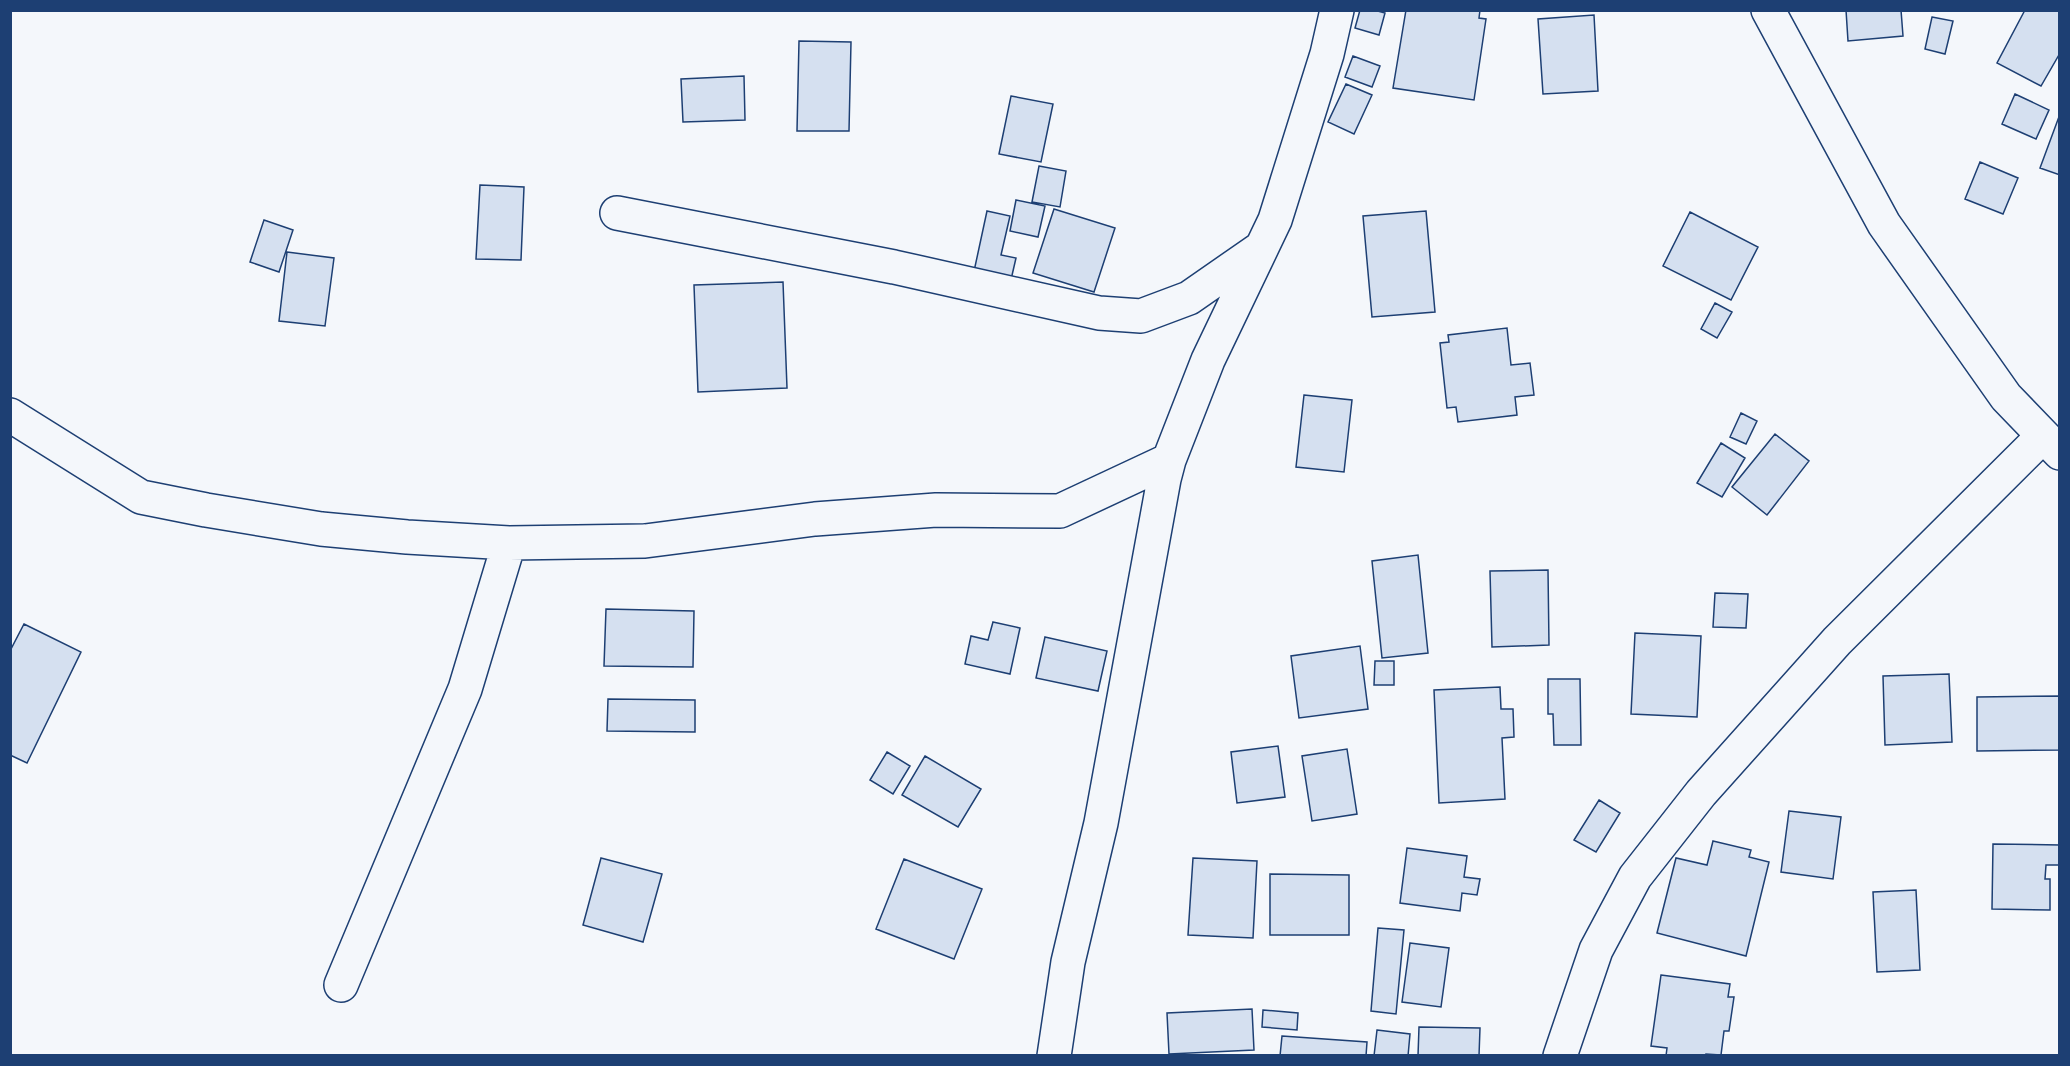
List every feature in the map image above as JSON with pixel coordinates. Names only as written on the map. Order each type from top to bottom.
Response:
[{"type":"street","points":[[1054,1056],[1068,962],[1101,823],[1169,460],[1208,360],[1275,220],[1320,76],[1337,10]]},
{"type":"street","points":[[1560,1056],[1601,940],[1635,877],[1701,792],[1837,641],[2051,444],[2006,397],[1884,224],[1767,10]]},
{"type":"street","points":[[617,213],[894,267],[1099,313],[1141,316],[1189,298],[1262,246]]},
{"type":"street","points":[[10,416],[141,497],[321,529],[509,543],[645,541],[815,519],[936,510],[1060,511],[1169,460]]},
{"type":"street","points":[[341,984],[465,689],[509,543]]},
{"type":"building","points":[[1360,10],[1385,13],[1379,35],[1355,28]]},
{"type":"building","points":[[1406,10],[1480,10],[1479,18],[1486,19],[1474,100],[1393,88]]},
{"type":"building","points":[[1846,10],[1901,10],[1903,36],[1848,41]]},
{"type":"building","points":[[2025,10],[2060,10],[2060,53],[2041,86],[1997,63]]},
{"type":"building","points":[[1594,15],[1598,91],[1543,94],[1538,19]]},
{"type":"building","points":[[1932,17],[1953,21],[1945,54],[1925,49]]},
{"type":"building","points":[[799,41],[851,42],[849,131],[797,131]]},
{"type":"building","points":[[1353,56],[1380,66],[1372,87],[1345,77]]},
{"type":"building","points":[[744,76],[745,120],[683,122],[681,79]]},
{"type":"building","points":[[1346,84],[1372,95],[1354,134],[1328,122]]},
{"type":"building","points":[[2015,94],[2049,110],[2036,139],[2002,124]]},
{"type":"building","points":[[1011,96],[1053,104],[1041,162],[999,154]]},
{"type":"building","points":[[2060,114],[2060,175],[2040,168]]},
{"type":"building","points":[[1980,162],[2018,178],[2003,214],[1965,199]]},
{"type":"building","points":[[1039,166],[1066,171],[1060,207],[1032,202]]},
{"type":"building","points":[[480,185],[524,187],[521,260],[476,259]]},
{"type":"building","points":[[1016,200],[1045,206],[1038,237],[1010,231]]},
{"type":"building","points":[[1054,209],[1115,228],[1094,292],[1033,273]]},
{"type":"building","points":[[987,211],[1010,216],[1001,255],[1016,258],[1010,284],[973,276]]},
{"type":"building","points":[[1426,211],[1435,312],[1372,317],[1363,216]]},
{"type":"building","points":[[1690,212],[1758,247],[1731,300],[1663,266]]},
{"type":"building","points":[[264,220],[293,230],[279,272],[250,262]]},
{"type":"building","points":[[287,252],[334,258],[325,326],[279,321]]},
{"type":"building","points":[[783,282],[787,388],[698,392],[694,285]]},
{"type":"building","points":[[1715,303],[1732,312],[1717,338],[1701,329]]},
{"type":"building","points":[[1507,328],[1511,365],[1530,363],[1534,395],[1515,397],[1517,415],[1458,422],[1456,407],[1447,408],[1440,343],[1449,342],[1448,335]]},
{"type":"building","points":[[1304,395],[1352,400],[1344,472],[1296,467]]},
{"type":"building","points":[[1741,413],[1757,421],[1746,444],[1730,437]]},
{"type":"building","points":[[1775,434],[1809,461],[1767,515],[1732,487]]},
{"type":"building","points":[[1721,443],[1745,458],[1722,497],[1697,483]]},
{"type":"building","points":[[1418,555],[1428,653],[1382,658],[1372,561]]},
{"type":"building","points":[[1548,570],[1549,645],[1492,647],[1490,571]]},
{"type":"building","points":[[1715,593],[1748,594],[1746,628],[1713,627]]},
{"type":"building","points":[[606,609],[694,611],[693,667],[604,666]]},
{"type":"building","points":[[993,622],[1020,628],[1010,674],[965,664],[971,636],[988,640]]},
{"type":"building","points":[[24,624],[81,652],[27,763],[10,755],[10,651]]},
{"type":"building","points":[[1635,633],[1701,636],[1697,717],[1631,714]]},
{"type":"building","points":[[1045,637],[1107,651],[1098,691],[1036,678]]},
{"type":"building","points":[[1360,646],[1368,709],[1299,718],[1291,656]]},
{"type":"building","points":[[1375,661],[1394,661],[1394,685],[1374,685]]},
{"type":"building","points":[[1949,674],[1952,742],[1885,745],[1883,676]]},
{"type":"building","points":[[1548,679],[1580,679],[1581,745],[1554,745],[1553,714],[1548,714]]},
{"type":"building","points":[[1500,687],[1501,709],[1513,709],[1514,737],[1502,738],[1505,799],[1439,803],[1434,690]]},
{"type":"building","points":[[2060,696],[2060,750],[1977,751],[1977,697]]},
{"type":"building","points":[[608,699],[695,700],[695,732],[607,731]]},
{"type":"building","points":[[1278,746],[1285,797],[1237,803],[1231,752]]},
{"type":"building","points":[[1347,749],[1357,814],[1312,821],[1302,756]]},
{"type":"building","points":[[887,752],[910,766],[893,794],[870,780]]},
{"type":"building","points":[[925,756],[981,789],[958,827],[902,795]]},
{"type":"building","points":[[1599,800],[1620,813],[1596,852],[1574,840]]},
{"type":"building","points":[[1789,811],[1841,817],[1833,879],[1781,872]]},
{"type":"building","points":[[1713,841],[1751,850],[1749,857],[1769,862],[1746,956],[1657,933],[1676,858],[1707,865]]},
{"type":"building","points":[[1993,844],[2060,845],[2060,865],[2046,865],[2045,879],[2050,879],[2050,910],[1992,909]]},
{"type":"building","points":[[1407,848],[1467,856],[1464,877],[1480,879],[1477,895],[1462,893],[1460,911],[1400,903]]},
{"type":"building","points":[[601,858],[662,874],[643,942],[583,925]]},
{"type":"building","points":[[1193,858],[1257,861],[1253,938],[1188,935]]},
{"type":"building","points":[[904,859],[982,889],[954,959],[876,929]]},
{"type":"building","points":[[1270,874],[1349,875],[1349,935],[1270,935]]},
{"type":"building","points":[[1916,890],[1920,970],[1877,972],[1873,892]]},
{"type":"building","points":[[1378,928],[1404,930],[1396,1014],[1371,1011]]},
{"type":"building","points":[[1410,943],[1449,948],[1441,1007],[1402,1002]]},
{"type":"building","points":[[1661,975],[1730,984],[1728,997],[1734,997],[1729,1031],[1724,1031],[1721,1055],[1666,1056],[1667,1048],[1651,1046]]},
{"type":"building","points":[[1252,1009],[1254,1050],[1169,1054],[1167,1013]]},
{"type":"building","points":[[1263,1010],[1298,1013],[1297,1030],[1262,1027]]},
{"type":"building","points":[[1419,1027],[1480,1028],[1479,1056],[1418,1056]]},
{"type":"building","points":[[1377,1030],[1410,1034],[1408,1056],[1374,1056]]},
{"type":"building","points":[[1282,1036],[1367,1042],[1366,1056],[1280,1056]]}]
